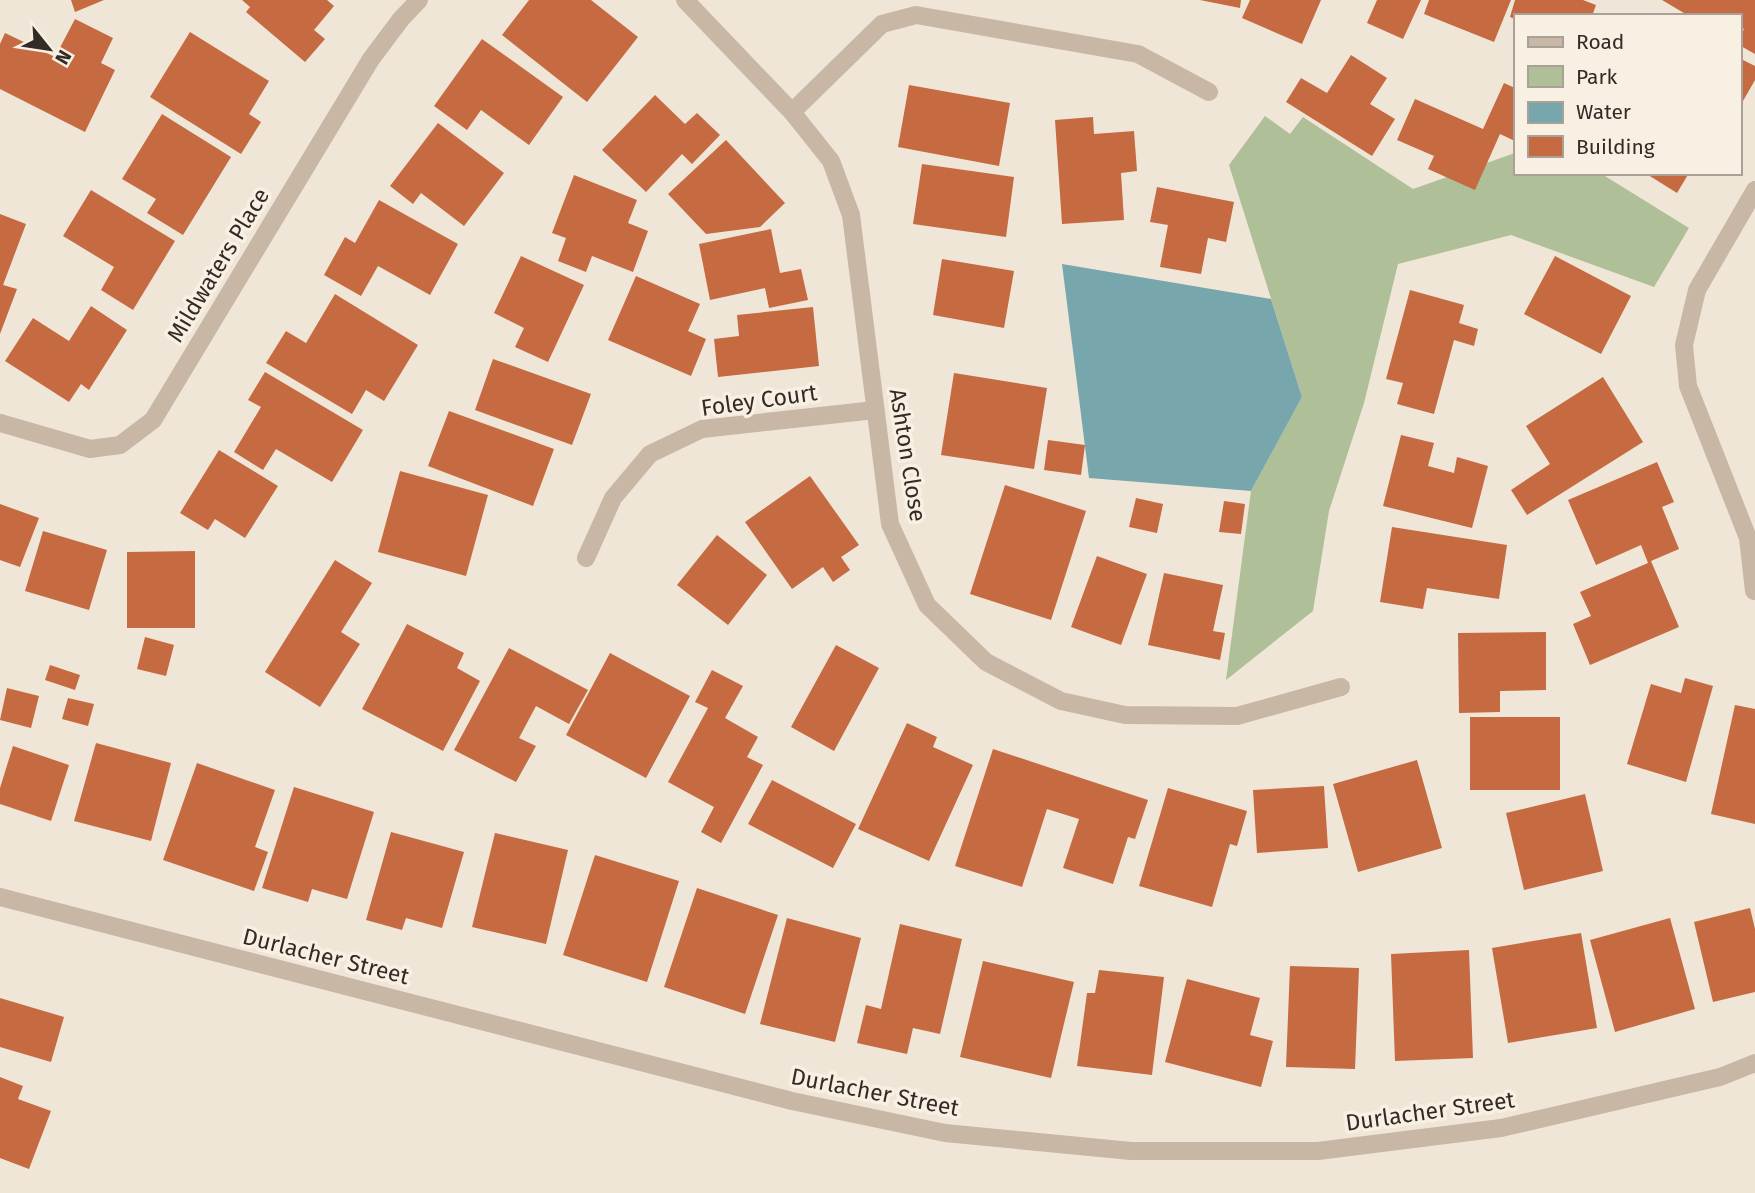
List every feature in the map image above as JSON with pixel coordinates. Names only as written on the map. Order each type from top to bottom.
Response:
[{"type":"street","name":"Mildwaters Place","points":[[0,424],[90,449],[120,445],[153,420],[371,59],[419,0]]},
{"type":"street","name":"Ashton Close","points":[[685,0],[792,112],[831,161],[851,215],[890,524],[927,605],[986,662],[1061,701],[1125,715],[1237,716],[1341,687]]},
{"type":"street","points":[[792,112],[882,24],[916,15],[1138,54],[1209,92]]},
{"type":"street","points":[[1754,591],[1748,538],[1688,386],[1684,345],[1697,290],[1755,191]]},
{"type":"street","name":"Foley Court","points":[[586,558],[612,498],[650,454],[702,429],[875,410]]},
{"type":"street","name":"Durlacher Street","points":[[0,897],[792,1101],[945,1133],[1131,1152],[1318,1151],[1501,1128],[1720,1077],[1755,1063]]},
{"type":"green space","points":[[1265,116],[1290,134],[1303,117],[1413,189],[1514,153],[1514,175],[1603,175],[1689,228],[1654,287],[1511,235],[1398,264],[1364,403],[1329,511],[1313,611],[1226,680],[1251,491],[1302,397],[1229,165]]},
{"type":"water","points":[[1062,264],[1271,299],[1302,397],[1251,491],[1089,478]]},
{"type":"building","points":[[71,0],[104,0],[75,12]]},
{"type":"building","points":[[242,0],[327,0],[334,6],[314,30],[325,39],[305,62],[246,12],[250,7]]},
{"type":"building","points":[[529,0],[591,0],[638,37],[587,102],[502,35]]},
{"type":"building","points":[[1200,0],[1241,0],[1240,8]]},
{"type":"building","points":[[1250,0],[1321,0],[1302,44],[1242,18]]},
{"type":"building","points":[[1377,0],[1421,0],[1403,39],[1367,23]]},
{"type":"building","points":[[1429,0],[1511,0],[1494,42],[1424,14]]},
{"type":"building","points":[[1515,0],[1583,0],[1596,5],[1593,14],[1514,14],[1514,19],[1510,17]]},
{"type":"building","points":[[1662,0],[1755,0],[1755,54],[1741,46],[1744,29],[1741,27],[1741,14],[1686,14]]},
{"type":"building","points":[[75,19],[113,38],[101,63],[115,70],[85,132],[0,89],[0,44],[5,33],[55,57]]},
{"type":"building","points":[[190,32],[269,81],[249,114],[261,122],[241,154],[150,97]]},
{"type":"building","points":[[482,39],[563,97],[529,145],[481,110],[467,130],[434,106]]},
{"type":"building","points":[[1351,55],[1387,78],[1370,104],[1395,119],[1372,156],[1286,102],[1301,78],[1327,93]]},
{"type":"building","points":[[1741,59],[1755,66],[1755,80],[1741,104]]},
{"type":"building","points":[[1504,83],[1514,88],[1514,141],[1500,134],[1475,190],[1428,169],[1434,156],[1397,140],[1415,99],[1483,129]]},
{"type":"building","points":[[909,85],[1010,103],[999,166],[898,147]]},
{"type":"building","points":[[655,95],[685,124],[697,113],[720,135],[692,164],[682,154],[646,192],[602,150]]},
{"type":"building","points":[[162,114],[231,157],[183,235],[147,213],[156,199],[122,179]]},
{"type":"building","points":[[1093,117],[1094,134],[1134,131],[1137,171],[1121,173],[1124,220],[1062,224],[1055,120]]},
{"type":"building","points":[[438,123],[504,173],[464,226],[421,193],[413,204],[390,186]]},
{"type":"building","points":[[726,140],[785,203],[760,227],[706,234],[668,194]]},
{"type":"building","points":[[922,164],[1014,177],[1006,237],[913,224]]},
{"type":"building","points":[[574,175],[637,200],[628,223],[648,231],[633,272],[592,256],[586,272],[558,261],[566,238],[552,233]]},
{"type":"building","points":[[1648,175],[1688,175],[1677,193]]},
{"type":"building","points":[[1157,187],[1234,202],[1226,242],[1208,238],[1201,274],[1160,267],[1168,225],[1150,222]]},
{"type":"building","points":[[91,190],[175,241],[133,310],[101,290],[114,267],[63,236]]},
{"type":"building","points":[[379,200],[458,244],[430,295],[378,266],[361,296],[324,275],[345,237],[355,243]]},
{"type":"building","points":[[0,214],[26,224],[3,285],[17,289],[0,334]]},
{"type":"building","points":[[771,229],[780,273],[801,269],[808,300],[769,308],[765,288],[710,300],[699,244]]},
{"type":"building","points":[[521,256],[584,285],[548,362],[515,347],[524,328],[494,313]]},
{"type":"building","points":[[1555,256],[1631,296],[1601,354],[1524,314]]},
{"type":"building","points":[[942,259],[1014,271],[1004,328],[933,315]]},
{"type":"building","points":[[636,276],[700,304],[688,331],[706,339],[691,376],[608,340]]},
{"type":"building","points":[[1410,290],[1464,305],[1459,323],[1478,329],[1474,346],[1454,340],[1434,414],[1397,404],[1403,383],[1386,379]]},
{"type":"building","points":[[335,294],[418,345],[384,401],[366,390],[352,414],[266,363],[286,331],[306,343]]},
{"type":"building","points":[[91,306],[127,330],[89,390],[81,384],[69,402],[5,361],[33,318],[69,341]]},
{"type":"building","points":[[813,307],[819,366],[718,377],[714,339],[739,336],[737,315]]},
{"type":"building","points":[[493,359],[591,394],[572,445],[475,410]]},
{"type":"building","points":[[265,372],[363,430],[332,482],[276,449],[263,470],[234,452],[261,407],[248,400]]},
{"type":"building","points":[[954,373],[1047,388],[1034,469],[941,455]]},
{"type":"building","points":[[1603,377],[1643,442],[1527,515],[1511,490],[1550,464],[1526,426]]},
{"type":"building","points":[[449,411],[554,449],[533,506],[428,466]]},
{"type":"building","points":[[1401,435],[1434,443],[1428,466],[1454,473],[1457,457],[1488,466],[1472,528],[1383,506]]},
{"type":"building","points":[[1048,440],[1085,445],[1081,475],[1044,470]]},
{"type":"building","points":[[219,450],[278,486],[245,538],[215,519],[208,530],[180,513]]},
{"type":"building","points":[[1657,462],[1674,502],[1662,507],[1679,549],[1651,561],[1679,627],[1590,665],[1573,624],[1591,616],[1580,592],[1648,563],[1641,545],[1596,565],[1568,500]]},
{"type":"building","points":[[400,471],[488,495],[466,576],[378,552]]},
{"type":"building","points":[[810,476],[859,545],[841,557],[850,570],[833,582],[823,567],[792,589],[745,522]]},
{"type":"building","points":[[1005,485],[1086,511],[1051,620],[970,594]]},
{"type":"building","points":[[1136,498],[1163,504],[1157,533],[1129,527]]},
{"type":"building","points":[[1224,501],[1245,504],[1241,534],[1219,532]]},
{"type":"building","points":[[0,504],[39,518],[20,567],[0,560]]},
{"type":"building","points":[[1392,527],[1507,545],[1499,599],[1427,588],[1423,609],[1380,602]]},
{"type":"building","points":[[43,531],[107,550],[89,610],[25,591]]},
{"type":"building","points":[[717,535],[767,575],[728,625],[677,585]]},
{"type":"building","points":[[195,551],[195,628],[127,628],[127,552]]},
{"type":"building","points":[[1097,556],[1147,574],[1121,645],[1071,627]]},
{"type":"building","points":[[335,560],[372,583],[341,632],[360,644],[320,707],[265,672]]},
{"type":"building","points":[[1164,573],[1223,585],[1213,631],[1225,633],[1220,660],[1148,645]]},
{"type":"building","points":[[407,624],[464,653],[457,668],[480,681],[443,751],[362,709]]},
{"type":"building","points":[[1546,632],[1546,690],[1500,691],[1500,712],[1459,713],[1458,633]]},
{"type":"building","points":[[145,637],[174,645],[166,676],[137,669]]},
{"type":"building","points":[[836,645],[879,668],[834,751],[791,727]]},
{"type":"building","points":[[509,648],[588,690],[569,724],[536,706],[519,738],[536,746],[516,782],[454,750]]},
{"type":"building","points":[[610,653],[690,696],[646,778],[566,735]]},
{"type":"building","points":[[50,665],[80,675],[75,690],[45,680]]},
{"type":"building","points":[[712,670],[743,686],[725,718],[758,737],[747,757],[763,765],[721,843],[701,832],[714,807],[668,782],[708,708],[695,702]]},
{"type":"building","points":[[1685,678],[1713,686],[1686,782],[1627,764],[1651,684],[1681,693]]},
{"type":"building","points":[[7,688],[39,696],[31,728],[0,720]]},
{"type":"building","points":[[68,698],[94,704],[88,726],[62,719]]},
{"type":"building","points":[[1735,705],[1755,709],[1755,824],[1711,814]]},
{"type":"building","points":[[1470,717],[1560,717],[1560,790],[1470,790]]},
{"type":"building","points":[[907,723],[937,737],[933,747],[973,765],[929,861],[858,829]]},
{"type":"building","points":[[96,743],[171,763],[151,841],[74,821]]},
{"type":"building","points":[[13,746],[69,765],[51,821],[0,804],[0,788]]},
{"type":"building","points":[[993,749],[1148,800],[1135,839],[1128,837],[1113,884],[1063,868],[1079,819],[1047,809],[1022,887],[955,866]]},
{"type":"building","points":[[1417,760],[1442,848],[1358,872],[1333,784]]},
{"type":"building","points":[[197,763],[275,790],[255,847],[268,852],[254,891],[163,860]]},
{"type":"building","points":[[772,780],[856,824],[833,868],[748,824]]},
{"type":"building","points":[[1324,786],[1328,848],[1257,853],[1253,790]]},
{"type":"building","points":[[294,787],[374,812],[347,899],[312,889],[308,902],[262,888]]},
{"type":"building","points":[[1168,788],[1247,811],[1237,846],[1230,844],[1212,907],[1139,886]]},
{"type":"building","points":[[1585,794],[1603,871],[1524,890],[1506,813]]},
{"type":"building","points":[[391,832],[464,852],[442,928],[406,918],[402,930],[366,920]]},
{"type":"building","points":[[495,833],[568,850],[546,944],[472,927]]},
{"type":"building","points":[[595,855],[679,881],[647,982],[563,955]]},
{"type":"building","points":[[697,888],[778,915],[745,1014],[664,987]]},
{"type":"building","points":[[1750,908],[1755,929],[1755,992],[1713,1002],[1694,922]]},
{"type":"building","points":[[787,918],[861,938],[835,1042],[760,1024]]},
{"type":"building","points":[[1670,918],[1695,1009],[1615,1032],[1590,940]]},
{"type":"building","points":[[900,924],[962,939],[940,1034],[913,1028],[907,1054],[857,1043],[866,1005],[881,1009]]},
{"type":"building","points":[[1581,933],[1597,1028],[1508,1043],[1492,948]]},
{"type":"building","points":[[1469,950],[1473,1058],[1395,1061],[1391,954]]},
{"type":"building","points":[[983,961],[1074,982],[1051,1078],[960,1057]]},
{"type":"building","points":[[1290,966],[1359,968],[1355,1069],[1286,1067]]},
{"type":"building","points":[[1099,970],[1164,977],[1152,1075],[1077,1066],[1087,993],[1095,993]]},
{"type":"building","points":[[1187,979],[1260,998],[1250,1035],[1273,1041],[1261,1087],[1165,1062]]},
{"type":"building","points":[[0,998],[64,1017],[51,1062],[0,1047]]},
{"type":"building","points":[[0,1077],[23,1086],[18,1099],[51,1111],[29,1169],[0,1158]]}]
